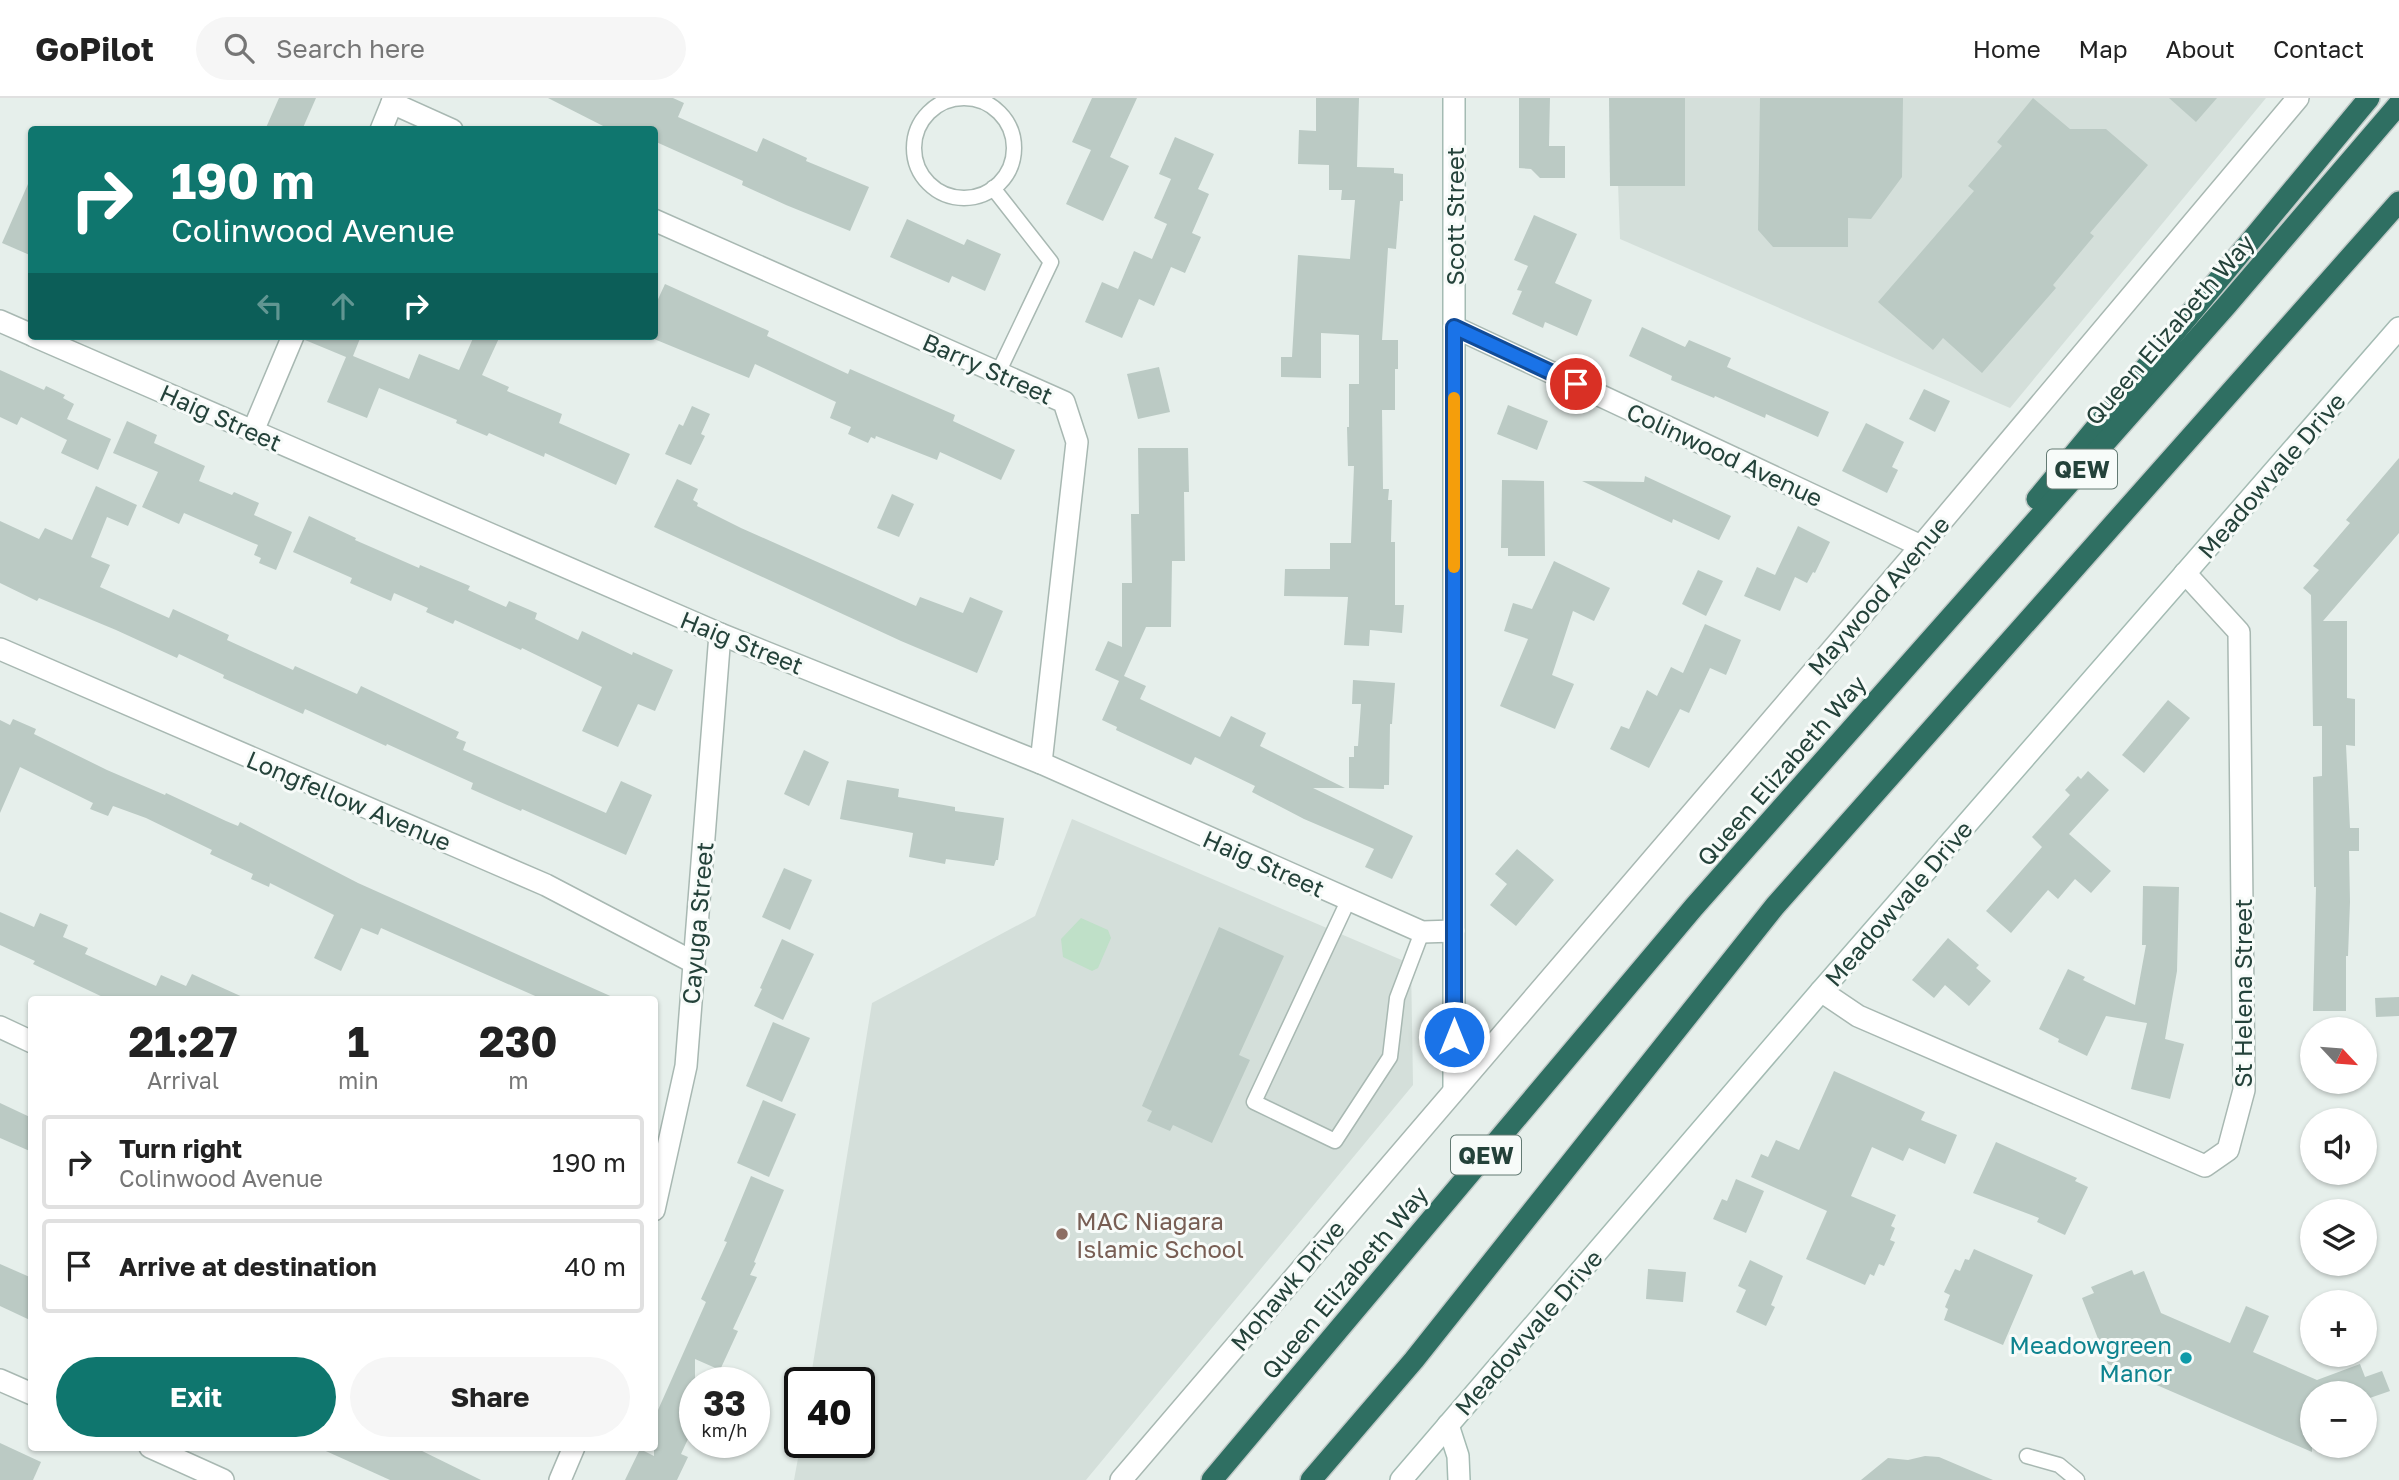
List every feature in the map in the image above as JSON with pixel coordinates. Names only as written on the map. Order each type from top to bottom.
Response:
[{"type":"highway","points":[[1761,832],[2369,98]]},
{"type":"highway","name":"Queen Elizabeth Way","points":[[1212,1480],[1685,918],[2226,306],[2399,104]]},
{"type":"highway","name":"QEW","points":[[1311,1480],[1414,1360],[1775,906],[2399,202]]},
{"type":"street","name":"Scott Street","points":[[1454,98],[1454,1090]]},
{"type":"street","name":"Maywood Avenue","points":[[1454,1090],[1921,546],[2298,98]]},
{"type":"street","points":[[383,126],[393,100],[445,126]]},
{"type":"street","name":"Barry Street","points":[[658,222],[1064,402],[1077,442],[1041,763]]},
{"type":"street","name":"Haig Street","points":[[0,321],[28,333]]},
{"type":"street","name":"Colinwood Avenue","points":[[1454,327],[1921,546]]},
{"type":"street","name":"Meadowvale Drive","points":[[1411,1476],[1448,1425],[1821,991],[2399,328]]},
{"type":"street","name":"Haig Street","points":[[44,340],[720,634],[1041,763],[1348,901],[1422,932],[1454,931]]},
{"type":"street","points":[[253,431],[291,340]]},
{"type":"street","name":"St Helena Street","points":[[1821,991],[1858,1016],[2205,1166],[2228,1150],[2244,1090],[2239,632],[2185,573]]},
{"type":"street","name":"Cayuga Street","points":[[658,1192],[686,1066],[720,634]]},
{"type":"street","name":"Longfellow Avenue","points":[[0,649],[546,885],[693,962]]},
{"type":"street","points":[[0,1027],[28,1040]]},
{"type":"street","name":"Mohawk Drive","points":[[1121,1480],[1454,1090]]},
{"type":"street","points":[[0,1380],[28,1392]]},
{"type":"street","points":[[1448,1425],[1458,1456],[1459,1480]]},
{"type":"street","points":[[159,1451],[223,1480]]},
{"type":"street","points":[[560,1480],[572,1451]]},
{"type":"lane","points":[[970,98],[986,103],[1005,120],[1014,144],[1012,161],[1005,176],[993,188],[970,197],[947,195],[933,187],[922,175],[915,161],[915,137],[926,115],[938,105],[953,99],[970,98]]},
{"type":"lane","points":[[993,188],[1051,262],[998,373]]},
{"type":"lane","points":[[1348,901],[1254,1102],[1335,1141],[1390,1057],[1397,998],[1422,932]]},
{"type":"lane","points":[[2027,1456],[2059,1465],[2077,1480]]},
{"type":"shaded area","points":[[1615,98],[2266,98],[2010,408],[1620,239]]},
{"type":"shaded area","name":"MAC Niagara Islamic School","points":[[1072,819],[1411,964],[1413,1085],[1086,1480],[794,1480],[798,1458],[875,1458],[875,1367],[812,1367],[872,1003],[1035,916]]},
{"type":"green space","points":[[1081,918],[1108,930],[1111,938],[1098,968],[1092,971],[1063,957],[1061,939]]},
{"type":"building","points":[[279,98],[316,98],[304,126],[267,126]]},
{"type":"building","points":[[548,98],[673,98],[684,103],[678,117],[757,152],[763,138],[807,158],[806,161],[869,187],[850,231],[742,185],[743,181],[658,143],[658,126],[603,126]]},
{"type":"building","points":[[1092,98],[1137,98],[1110,157],[1129,166],[1103,221],[1066,204],[1091,150],[1072,142]]},
{"type":"building","points":[[1316,98],[1359,98],[1357,167],[1394,168],[1394,173],[1403,174],[1403,201],[1400,201],[1396,249],[1388,248],[1382,340],[1398,340],[1395,410],[1382,410],[1383,489],[1389,489],[1388,500],[1392,500],[1391,542],[1395,542],[1395,605],[1404,605],[1402,633],[1370,630],[1369,646],[1344,645],[1348,597],[1284,596],[1285,569],[1330,569],[1330,543],[1351,543],[1354,466],[1348,466],[1347,427],[1349,384],[1359,384],[1359,335],[1321,333],[1321,378],[1281,377],[1281,357],[1292,357],[1298,255],[1350,259],[1355,200],[1341,200],[1342,190],[1329,190],[1329,165],[1298,164],[1299,130],[1316,131]]},
{"type":"building","points":[[1519,98],[1550,98],[1549,146],[1565,146],[1565,178],[1540,178],[1531,169],[1519,168]]},
{"type":"building","points":[[1609,98],[1685,98],[1685,186],[1610,186]]},
{"type":"building","points":[[1760,98],[1903,98],[1902,177],[1871,219],[1848,218],[1848,247],[1773,247],[1758,230]]},
{"type":"building","points":[[2033,98],[2070,129],[2106,129],[2148,165],[2090,233],[2094,236],[2053,285],[2056,288],[1982,373],[1943,338],[1933,350],[1878,302],[1974,191],[1968,186],[2002,146],[1997,142]]},
{"type":"building","points":[[2169,98],[2217,98],[2196,122]]},
{"type":"building","points":[[1175,137],[1214,154],[1198,189],[1209,194],[1192,233],[1201,237],[1185,273],[1171,267],[1154,306],[1139,299],[1122,338],[1085,322],[1102,282],[1118,289],[1134,251],[1152,259],[1167,224],[1154,218],[1171,179],[1159,174]]},
{"type":"building","points":[[28,184],[28,254],[2,243]]},
{"type":"building","points":[[1534,215],[1577,234],[1555,283],[1592,300],[1577,336],[1545,322],[1543,328],[1512,314],[1522,291],[1517,290],[1528,266],[1514,260]]},
{"type":"building","points":[[907,219],[964,245],[967,239],[1001,254],[985,291],[952,276],[949,283],[890,257]]},
{"type":"building","points":[[665,284],[769,331],[767,336],[848,374],[850,369],[955,415],[953,421],[1015,450],[1001,480],[940,452],[937,460],[876,436],[875,439],[871,437],[868,443],[848,434],[851,427],[830,418],[836,402],[755,364],[749,378],[656,340],[658,299]]},
{"type":"building","points":[[1642,327],[1685,347],[1689,340],[1731,358],[1727,367],[1829,412],[1818,437],[1766,414],[1765,418],[1671,380],[1672,376],[1629,356]]},
{"type":"building","points":[[305,340],[359,340],[353,356],[409,379],[419,354],[459,370],[472,340],[498,340],[482,375],[509,387],[507,391],[562,414],[559,423],[630,454],[616,485],[545,453],[544,457],[489,433],[487,436],[456,423],[457,420],[379,388],[367,418],[327,402],[346,357]]},
{"type":"building","points":[[1159,367],[1170,412],[1138,419],[1127,374]]},
{"type":"building","points":[[0,370],[44,390],[46,386],[65,395],[63,398],[74,404],[67,419],[111,439],[98,470],[61,453],[67,440],[21,417],[17,425],[0,417]]},
{"type":"building","points":[[1924,389],[1950,401],[1935,432],[1909,419]]},
{"type":"building","points":[[1508,405],[1548,421],[1537,450],[1497,434]]},
{"type":"building","points":[[692,406],[710,414],[701,434],[705,436],[691,465],[665,454],[679,424],[683,426]]},
{"type":"building","points":[[127,421],[157,435],[154,443],[205,466],[199,481],[259,503],[254,515],[292,532],[276,570],[259,563],[261,558],[254,555],[258,545],[184,513],[179,524],[142,507],[158,472],[113,453]]},
{"type":"building","points":[[1866,423],[1904,442],[1892,467],[1898,470],[1887,493],[1842,471]]},
{"type":"building","points":[[1138,448],[1188,448],[1189,492],[1184,492],[1185,561],[1172,561],[1171,627],[1146,627],[1124,676],[1146,686],[1140,699],[1220,737],[1231,716],[1266,733],[1260,746],[1345,788],[1313,788],[1413,836],[1392,879],[1365,867],[1374,849],[1304,819],[1252,792],[1255,786],[1195,757],[1191,765],[1116,730],[1117,727],[1102,720],[1119,681],[1095,670],[1108,641],[1122,647],[1122,583],[1132,583],[1131,514],[1139,514]]},
{"type":"building","points":[[2399,458],[2399,533],[2323,621],[2347,621],[2347,698],[2355,699],[2355,746],[2346,745],[2350,828],[2359,828],[2359,851],[2349,851],[2346,1011],[2313,1011],[2316,887],[2313,777],[2322,776],[2322,726],[2313,726],[2311,595],[2303,588],[2319,570],[2313,566],[2350,523],[2346,520]]},
{"type":"building","points":[[1645,476],[1731,516],[1719,540],[1673,519],[1672,523],[1582,481],[1644,482]]},
{"type":"building","points":[[677,479],[698,489],[693,500],[698,503],[697,506],[916,606],[920,597],[963,613],[970,597],[1003,611],[977,673],[901,641],[654,527]]},
{"type":"building","points":[[1502,480],[1544,481],[1545,556],[1508,556],[1508,548],[1501,548]]},
{"type":"building","points":[[96,486],[137,505],[128,526],[107,517],[91,557],[110,565],[100,587],[169,618],[173,609],[229,635],[227,640],[293,670],[295,666],[357,694],[361,686],[459,732],[456,738],[466,742],[463,750],[606,813],[621,781],[652,795],[626,855],[471,789],[473,783],[387,744],[386,746],[305,709],[303,714],[223,678],[224,675],[179,654],[177,658],[39,598],[37,601],[0,583],[0,521],[39,539],[45,528],[72,540]]},
{"type":"building","points":[[892,494],[914,504],[899,537],[877,528]]},
{"type":"building","points":[[309,516],[419,568],[420,565],[470,586],[468,590],[506,607],[509,601],[537,613],[535,619],[578,640],[582,631],[632,655],[633,652],[673,670],[655,711],[638,704],[618,747],[582,731],[602,687],[522,648],[521,650],[455,620],[453,624],[426,612],[428,608],[394,593],[391,601],[350,583],[352,578],[293,552]]},
{"type":"building","points":[[1798,526],[1830,542],[1815,573],[1813,572],[1807,583],[1795,577],[1780,611],[1744,596],[1757,567],[1775,575]]},
{"type":"building","points":[[1554,561],[1610,588],[1594,621],[1573,611],[1552,675],[1574,684],[1555,729],[1500,706],[1528,639],[1504,631],[1513,603],[1532,609]]},
{"type":"building","points":[[1698,570],[1723,581],[1706,616],[1682,604]]},
{"type":"building","points":[[1705,624],[1741,640],[1726,675],[1710,668],[1689,713],[1680,709],[1649,768],[1610,749],[1621,726],[1629,729],[1647,690],[1657,696],[1671,667],[1683,673]]},
{"type":"building","points":[[1353,680],[1395,683],[1390,724],[1389,785],[1384,785],[1384,789],[1349,788],[1349,757],[1354,757],[1354,746],[1358,746],[1361,704],[1352,704]]},
{"type":"building","points":[[2168,700],[2190,718],[2144,773],[2122,755]]},
{"type":"building","points":[[13,719],[36,729],[34,734],[107,770],[238,826],[240,822],[358,883],[610,996],[535,996],[381,928],[378,935],[361,928],[341,971],[314,958],[334,915],[270,883],[269,887],[251,879],[253,874],[210,854],[212,850],[146,818],[113,806],[108,816],[90,809],[93,803],[20,767],[0,813],[0,720],[10,725]]},
{"type":"building","points":[[804,750],[829,762],[809,806],[784,794]]},
{"type":"building","points":[[2088,771],[2109,790],[2069,834],[2111,871],[2091,893],[2075,879],[2058,899],[2048,890],[2011,933],[1986,911],[2042,847],[2032,837],[2070,795],[2065,790],[2078,776],[2081,779]]},
{"type":"building","points":[[847,780],[899,789],[898,797],[955,807],[955,811],[1004,818],[998,860],[994,866],[946,859],[945,864],[909,857],[913,833],[840,819]]},
{"type":"building","points":[[1517,849],[1554,880],[1516,926],[1490,905],[1507,884],[1495,874]]},
{"type":"building","points":[[784,868],[812,880],[790,930],[762,917]]},
{"type":"building","points":[[2143,886],[2179,887],[2177,971],[2165,1039],[2184,1044],[2170,1099],[2131,1089],[2147,1023],[2106,1016],[2087,1056],[2039,1029],[2068,969],[2085,977],[2083,980],[2135,1005],[2146,945],[2142,945]]},
{"type":"building","points":[[0,912],[34,927],[40,913],[68,925],[63,937],[88,948],[85,954],[156,986],[161,975],[186,986],[192,974],[240,996],[101,996],[0,945]]},
{"type":"building","points":[[1219,927],[1284,956],[1239,1055],[1250,1060],[1212,1143],[1173,1125],[1170,1131],[1147,1121],[1152,1111],[1142,1106]]},
{"type":"building","points":[[1948,938],[1979,965],[1976,968],[1991,981],[1969,1006],[1945,985],[1934,998],[1912,980]]},
{"type":"building","points":[[782,939],[814,954],[783,1020],[754,1006]]},
{"type":"building","points":[[2399,997],[2399,1016],[2376,1017],[2375,998]]},
{"type":"building","points":[[773,1022],[810,1038],[782,1102],[746,1086]]},
{"type":"building","points":[[1834,1071],[1925,1112],[1921,1120],[1957,1135],[1945,1164],[1909,1148],[1903,1161],[1872,1147],[1851,1196],[1896,1215],[1891,1226],[1895,1228],[1890,1240],[1895,1242],[1884,1266],[1879,1264],[1874,1276],[1870,1274],[1865,1285],[1806,1259],[1827,1211],[1751,1177],[1761,1154],[1768,1157],[1776,1140],[1799,1150]]},
{"type":"building","points":[[763,1100],[796,1114],[769,1177],[737,1163]]},
{"type":"building","points":[[0,1103],[28,1116],[28,1150],[0,1138]]},
{"type":"building","points":[[1996,1142],[2077,1178],[2075,1181],[2088,1187],[2065,1235],[2037,1222],[2039,1218],[1973,1193]]},
{"type":"building","points":[[751,1176],[784,1190],[754,1262],[756,1263],[750,1275],[757,1277],[733,1329],[738,1331],[721,1367],[713,1367],[695,1359],[695,1367],[679,1367],[679,1458],[688,1458],[677,1480],[625,1480],[639,1451],[654,1456],[654,1451],[658,1451],[658,1410],[706,1302],[701,1299],[727,1242],[724,1241]]},
{"type":"building","points":[[1736,1179],[1764,1191],[1746,1233],[1713,1219],[1722,1199],[1727,1201]]},
{"type":"building","points":[[1974,1249],[2033,1275],[2003,1345],[1944,1320],[1950,1295],[1944,1292],[1955,1269],[1960,1271],[1965,1259],[1969,1260]]},
{"type":"building","points":[[1750,1260],[1783,1276],[1771,1305],[1775,1307],[1766,1326],[1736,1312],[1746,1290],[1738,1286]]},
{"type":"building","points":[[0,1264],[28,1276],[28,1319],[0,1306]]},
{"type":"building","points":[[1648,1269],[1686,1272],[1683,1302],[1646,1299]]},
{"type":"building","name":"Meadowgreen Manor","points":[[2132,1270],[2134,1275],[2144,1271],[2161,1313],[2230,1343],[2246,1306],[2269,1316],[2253,1352],[2317,1380],[2352,1367],[2361,1367],[2365,1377],[2382,1371],[2390,1391],[2377,1396],[2377,1381],[2300,1381],[2300,1447],[2108,1364],[2082,1298],[2094,1293],[2091,1287]]},
{"type":"building","points":[[0,1443],[41,1462],[33,1480],[0,1480]]},
{"type":"building","points":[[326,1451],[422,1451],[481,1480],[390,1480]]},
{"type":"building","points":[[1925,1456],[1939,1457],[1993,1480],[1861,1480],[1888,1458],[1908,1460]]},
{"type":"slow traffic","points":[[1454,398],[1454,567]]},
{"type":"place","name":"MAC Niagara Islamic School","points":[[1062,1234]]},
{"type":"place","name":"Meadowgreen Manor","points":[[2186,1358]]},
{"type":"route","points":[[1454,1037],[1454,327],[1576,384]]}]
